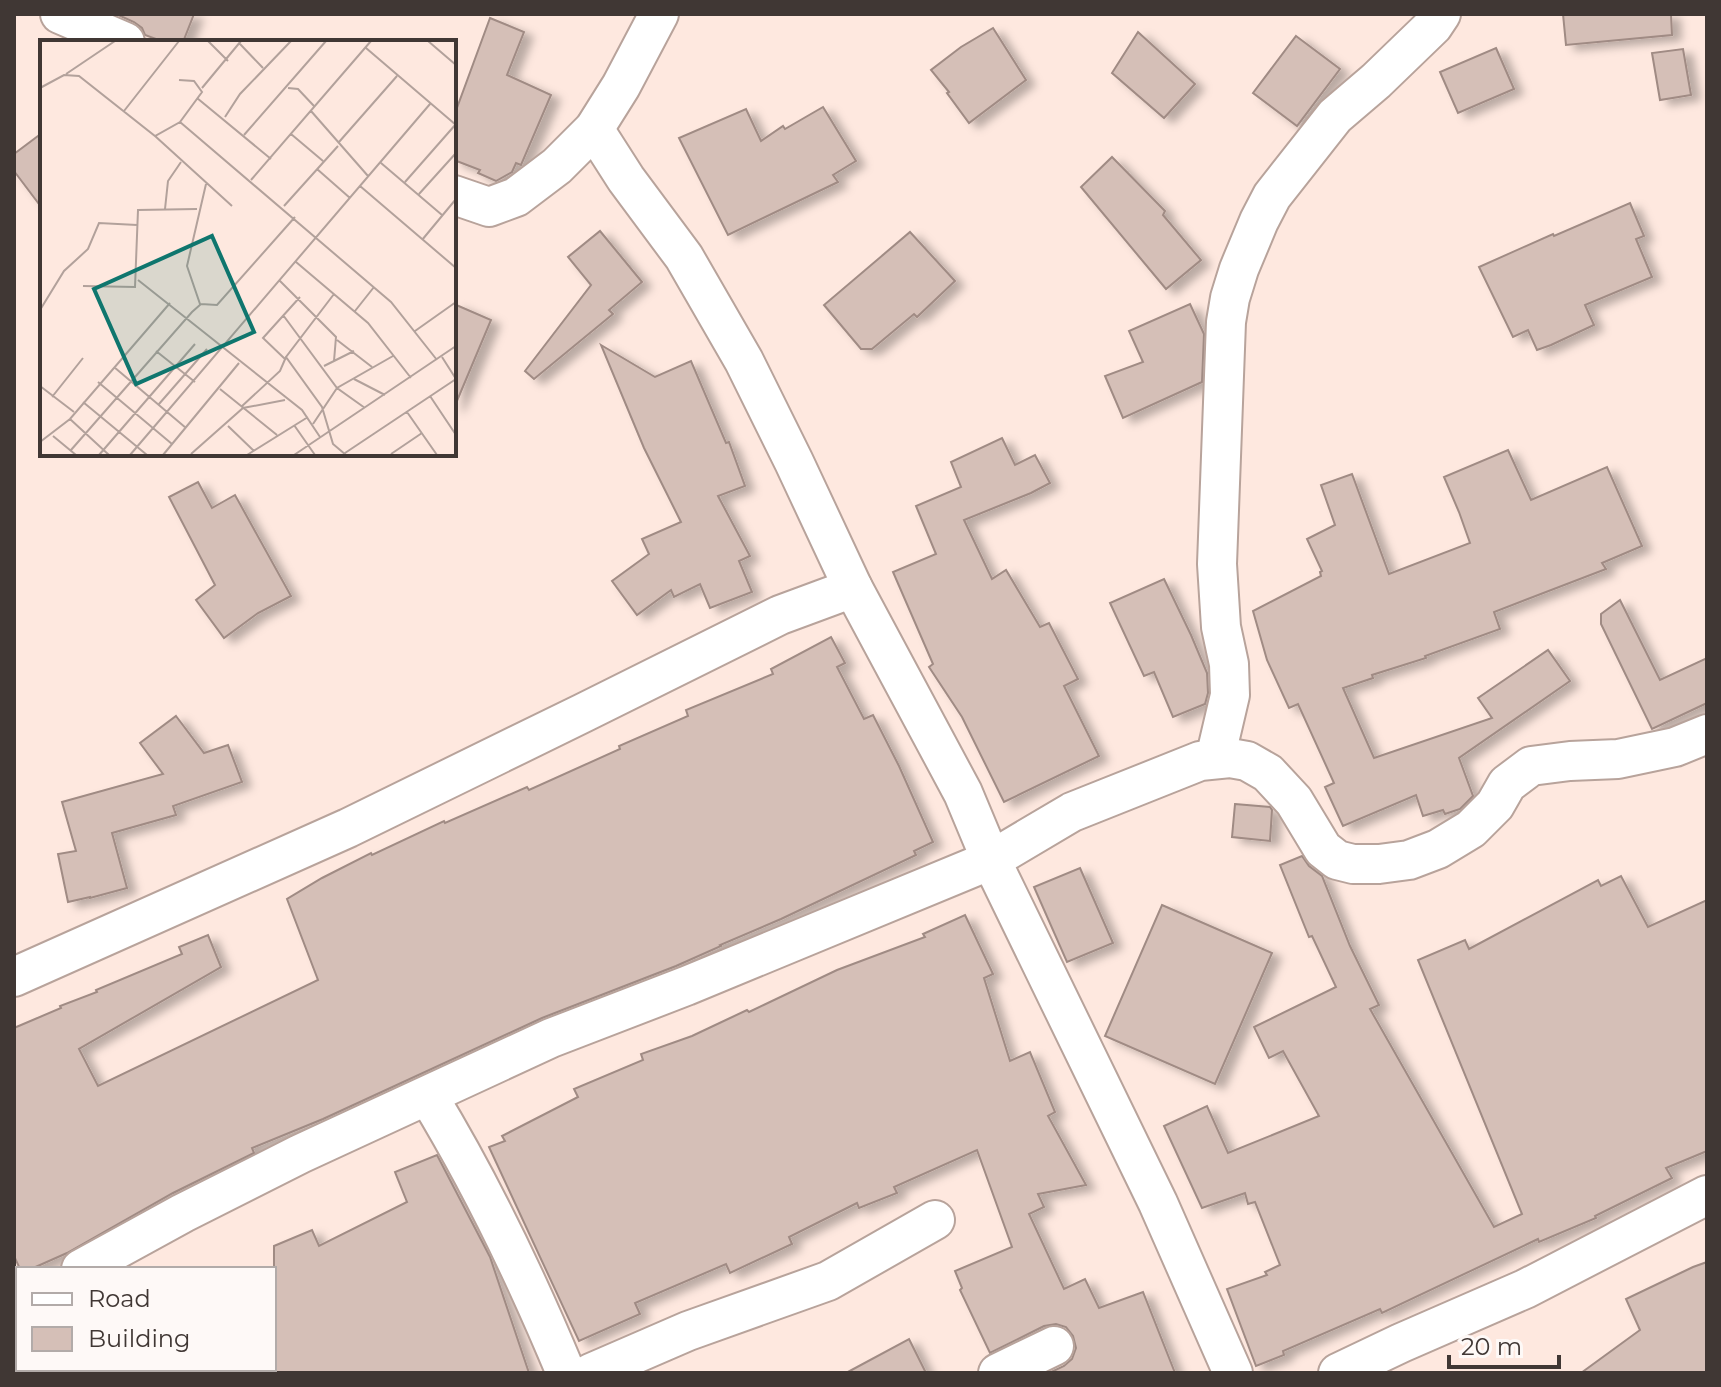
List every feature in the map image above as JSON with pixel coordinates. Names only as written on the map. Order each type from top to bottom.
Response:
[{"type":"street","points":[[60,14],[120,40]]},
{"type":"street","points":[[456,196],[489,207],[516,197],[557,166],[594,129],[659,14]]},
{"type":"street","points":[[1215,759],[1230,695],[1217,564],[1226,322],[1230,298],[1254,233],[1272,196],[1335,116],[1433,26],[1441,14]]},
{"type":"street","points":[[594,129],[626,179],[684,257],[744,361],[853,588],[963,793],[991,860],[1158,1203],[1233,1373]]},
{"type":"street","points":[[14,977],[348,828],[780,615],[853,588]]},
{"type":"street","points":[[85,1267],[300,1154],[551,1038],[991,860],[1072,812],[1200,761],[1230,758],[1247,761],[1268,773],[1294,801],[1323,849],[1337,860],[1353,864],[1379,864],[1409,860],[1438,849],[1471,829],[1495,805],[1507,784],[1531,766],[1618,759],[1675,747],[1707,734]]},
{"type":"street","points":[[428,1096],[460,1148],[496,1217],[566,1373]]},
{"type":"street","points":[[1338,1373],[1525,1289],[1707,1195]]},
{"type":"street","points":[[591,1373],[688,1331],[828,1281],[935,1220]]},
{"type":"street","points":[[998,1373],[1054,1346]]},
{"type":"building","points":[[116,14],[194,14],[184,40],[159,40],[145,35],[134,22]]},
{"type":"building","points":[[1563,14],[1671,14],[1672,35],[1566,45]]},
{"type":"building","points":[[490,18],[524,32],[507,75],[551,95],[521,165],[516,163],[512,172],[496,181],[478,173],[480,170],[456,161],[456,111]]},
{"type":"building","points":[[993,28],[1026,80],[969,123],[931,70]]},
{"type":"building","points":[[1138,32],[1195,84],[1164,118],[1112,73]]},
{"type":"building","points":[[1296,36],[1340,69],[1297,126],[1253,93]]},
{"type":"building","points":[[1496,48],[1514,89],[1458,113],[1440,72]]},
{"type":"building","points":[[1683,49],[1691,95],[1660,100],[1652,53]]},
{"type":"building","points":[[823,107],[856,161],[833,175],[838,182],[728,235],[679,138],[746,109],[761,141],[783,126],[785,129]]},
{"type":"building","points":[[40,134],[40,205],[14,171],[14,154]]},
{"type":"building","points":[[1112,157],[1165,211],[1163,215],[1201,260],[1166,289],[1081,187]]},
{"type":"building","points":[[1630,203],[1644,236],[1636,239],[1652,277],[1585,305],[1594,325],[1551,345],[1537,350],[1528,330],[1513,337],[1479,267]]},
{"type":"building","points":[[600,231],[642,282],[609,310],[613,314],[534,379],[525,371],[591,285],[568,257]]},
{"type":"building","points":[[910,232],[955,281],[917,317],[914,314],[872,349],[861,349],[824,305]]},
{"type":"building","points":[[1190,304],[1204,334],[1202,382],[1123,418],[1105,376],[1143,362],[1129,331]]},
{"type":"building","points":[[456,305],[491,320],[456,403]]},
{"type":"building","points":[[601,345],[655,377],[691,361],[726,443],[729,442],[745,486],[718,496],[750,556],[739,561],[752,592],[710,608],[700,584],[674,597],[671,590],[637,615],[612,581],[649,554],[642,539],[681,522],[644,448]]},
{"type":"building","points":[[1002,438],[1015,465],[1035,455],[1050,483],[964,520],[992,579],[1006,570],[1040,627],[1049,623],[1078,679],[1064,686],[1099,756],[1004,802],[962,717],[929,667],[933,664],[893,572],[936,554],[916,506],[961,487],[951,462]]},
{"type":"building","points":[[1508,450],[1531,500],[1607,467],[1642,546],[1602,563],[1606,569],[1494,612],[1500,629],[1343,688],[1374,758],[1492,718],[1478,698],[1548,650],[1570,681],[1459,758],[1473,796],[1460,809],[1423,816],[1416,795],[1343,826],[1325,787],[1334,783],[1298,704],[1289,708],[1267,660],[1253,611],[1321,576],[1322,571],[1307,539],[1335,525],[1321,485],[1352,474],[1389,574],[1470,543],[1444,477]]},
{"type":"building","points":[[198,482],[212,508],[235,495],[291,596],[258,613],[224,638],[196,600],[215,585],[169,497]]},
{"type":"building","points":[[1164,579],[1207,673],[1205,704],[1173,717],[1154,672],[1144,676],[1110,603]]},
{"type":"building","points":[[1620,600],[1660,680],[1707,658],[1707,703],[1652,729],[1601,624],[1601,614]]},
{"type":"building","points":[[831,637],[845,663],[837,667],[864,719],[873,715],[933,842],[914,851],[916,855],[721,946],[542,1018],[323,1119],[252,1148],[254,1153],[173,1193],[67,1253],[36,1267],[19,1267],[14,1256],[14,1028],[182,954],[179,947],[208,935],[221,967],[79,1049],[98,1086],[318,980],[287,899],[371,853],[527,787],[529,790],[620,749],[619,746],[688,716],[686,710],[773,674],[771,669]]},
{"type":"building","points":[[176,716],[204,753],[228,745],[242,782],[173,806],[176,815],[112,833],[127,888],[68,902],[58,854],[76,851],[62,802],[163,774],[140,743]]},
{"type":"building","points":[[1235,804],[1270,807],[1270,841],[1232,837]]},
{"type":"building","points":[[1302,856],[1322,876],[1350,946],[1379,1005],[1370,1009],[1494,1227],[1522,1214],[1418,960],[1465,940],[1469,949],[1598,880],[1601,886],[1621,876],[1648,927],[1707,900],[1707,1151],[1666,1168],[1672,1178],[1596,1218],[1539,1242],[1538,1239],[1382,1313],[1380,1309],[1256,1366],[1227,1289],[1267,1275],[1265,1272],[1280,1265],[1255,1202],[1248,1204],[1245,1193],[1202,1208],[1164,1126],[1207,1106],[1228,1153],[1319,1116],[1283,1051],[1269,1058],[1254,1027],[1336,987],[1312,936],[1309,937],[1280,865]]},
{"type":"building","points":[[1080,868],[1113,943],[1067,962],[1034,887]]},
{"type":"building","points":[[1162,905],[1272,953],[1215,1084],[1105,1036]]},
{"type":"building","points":[[965,915],[993,974],[984,978],[1010,1061],[1030,1052],[1055,1112],[1048,1116],[1086,1185],[1038,1194],[1044,1207],[1029,1214],[1064,1289],[1085,1279],[1099,1308],[1143,1292],[1175,1373],[1049,1373],[1072,1359],[1076,1348],[1073,1336],[1066,1327],[1056,1324],[1044,1326],[990,1353],[960,1290],[962,1288],[955,1271],[1012,1247],[977,1150],[894,1187],[897,1193],[859,1208],[857,1203],[789,1237],[792,1244],[730,1273],[726,1264],[635,1303],[640,1314],[579,1341],[489,1147],[505,1141],[502,1136],[578,1097],[574,1089],[643,1060],[641,1054],[692,1036],[747,1010],[749,1012],[837,970],[925,937],[923,934]]},
{"type":"building","points":[[437,1155],[490,1257],[529,1373],[274,1373],[274,1246],[312,1230],[319,1246],[407,1202],[395,1172]]},
{"type":"building","points":[[1707,1262],[1707,1373],[1581,1373],[1640,1330],[1626,1299]]},
{"type":"building","points":[[909,1339],[926,1373],[846,1373]]}]
